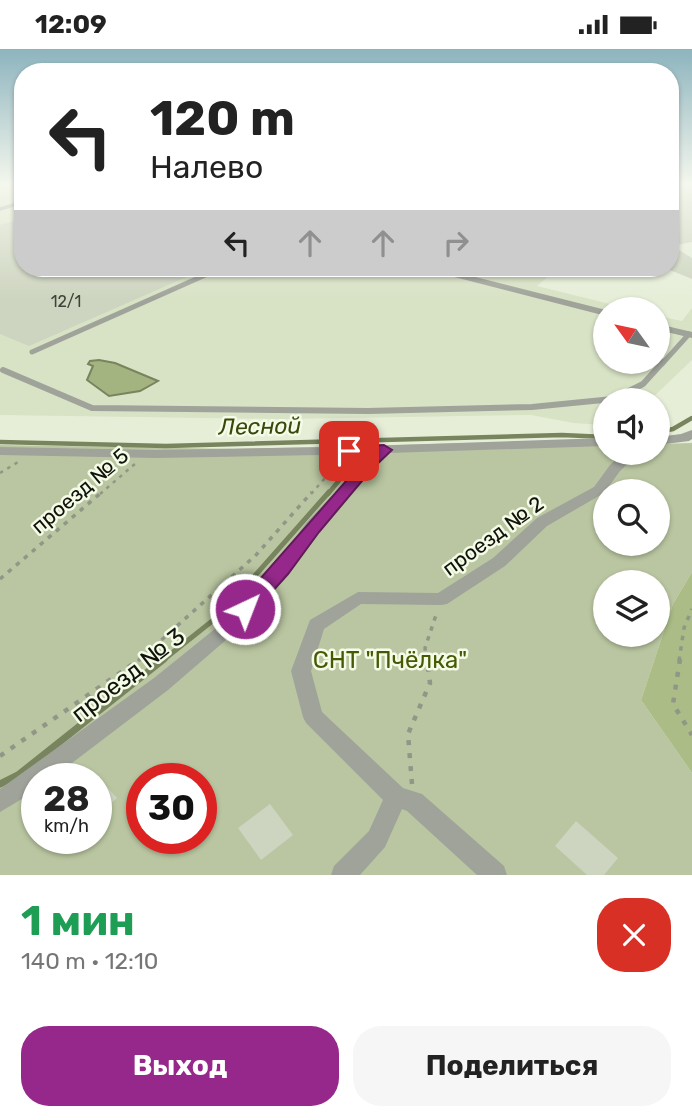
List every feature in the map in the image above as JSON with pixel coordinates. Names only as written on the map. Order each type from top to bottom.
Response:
[{"type":"street","points":[[465,277],[593,310]]},
{"type":"street","points":[[670,330],[690,335]]},
{"type":"street","points":[[670,440],[692,434]]},
{"type":"street","points":[[0,451],[349,451],[593,442]]},
{"type":"street","name":"проезд № 3","points":[[0,801],[23,787],[161,684],[226,629],[281,570],[313,527],[366,466],[384,450]]},
{"type":"street","name":"проезд № 2","points":[[405,800],[313,717],[301,671],[316,625],[358,598],[441,599],[499,562],[542,522],[599,491],[618,465]]},
{"type":"street","points":[[343,875],[377,839],[405,800],[495,875]]},
{"type":"lane","points":[[32,352],[201,277]]},
{"type":"lane","points":[[3,370],[92,408],[368,411],[532,407],[613,399],[643,384],[690,335]]},
{"type":"path","points":[[0,756],[142,658],[256,555],[349,451]]},
{"type":"path","name":"проезд № 5","points":[[0,579],[148,453]]},
{"type":"path","points":[[405,800],[408,734],[430,683],[425,648],[441,599]]},
{"type":"path","points":[[692,609],[684,628],[673,704],[692,735]]},
{"type":"shaded area","points":[[0,223],[14,223],[14,277],[548,277],[537,286],[593,300],[593,375],[670,375],[670,318],[682,321],[692,308],[692,360],[663,388],[593,388],[593,424],[531,415],[282,419],[0,415]]},
{"type":"shaded area","points":[[90,361],[115,363],[158,381],[140,391],[109,396],[87,380],[93,366],[88,364]]},
{"type":"shaded area","points":[[692,572],[692,773],[641,700],[659,647],[670,647],[670,613]]},
{"type":"green space","name":"СНТ \"Пчёлка\"","points":[[547,441],[593,443],[593,465],[670,465],[670,444],[692,443],[692,572],[670,613],[670,570],[593,570],[593,647],[659,647],[641,700],[692,773],[692,875],[0,875],[0,445],[235,449]]},
{"type":"building","points":[[14,223],[14,277],[186,277],[29,346],[0,334],[0,225]]},
{"type":"building","points":[[679,223],[692,223],[692,242],[679,245]]},
{"type":"building","points":[[679,250],[692,258],[692,279],[679,274]]},
{"type":"building","points":[[270,804],[293,835],[261,860],[238,828]]},
{"type":"building","points":[[576,821],[618,858],[604,875],[587,875],[555,846]]},
{"type":"waterway","name":"Лесной","points":[[670,430],[692,418]]},
{"type":"waterway","name":"Лесной","points":[[0,442],[166,446],[562,435],[593,436]]},
{"type":"waterway","points":[[328,494],[345,473],[364,459]]},
{"type":"waterway","points":[[162,661],[221,614],[329,492]]},
{"type":"waterway","points":[[0,784],[18,775],[164,659]]},
{"type":"route","points":[[245,609],[281,570],[313,527],[366,466],[384,450],[349,451]]}]
